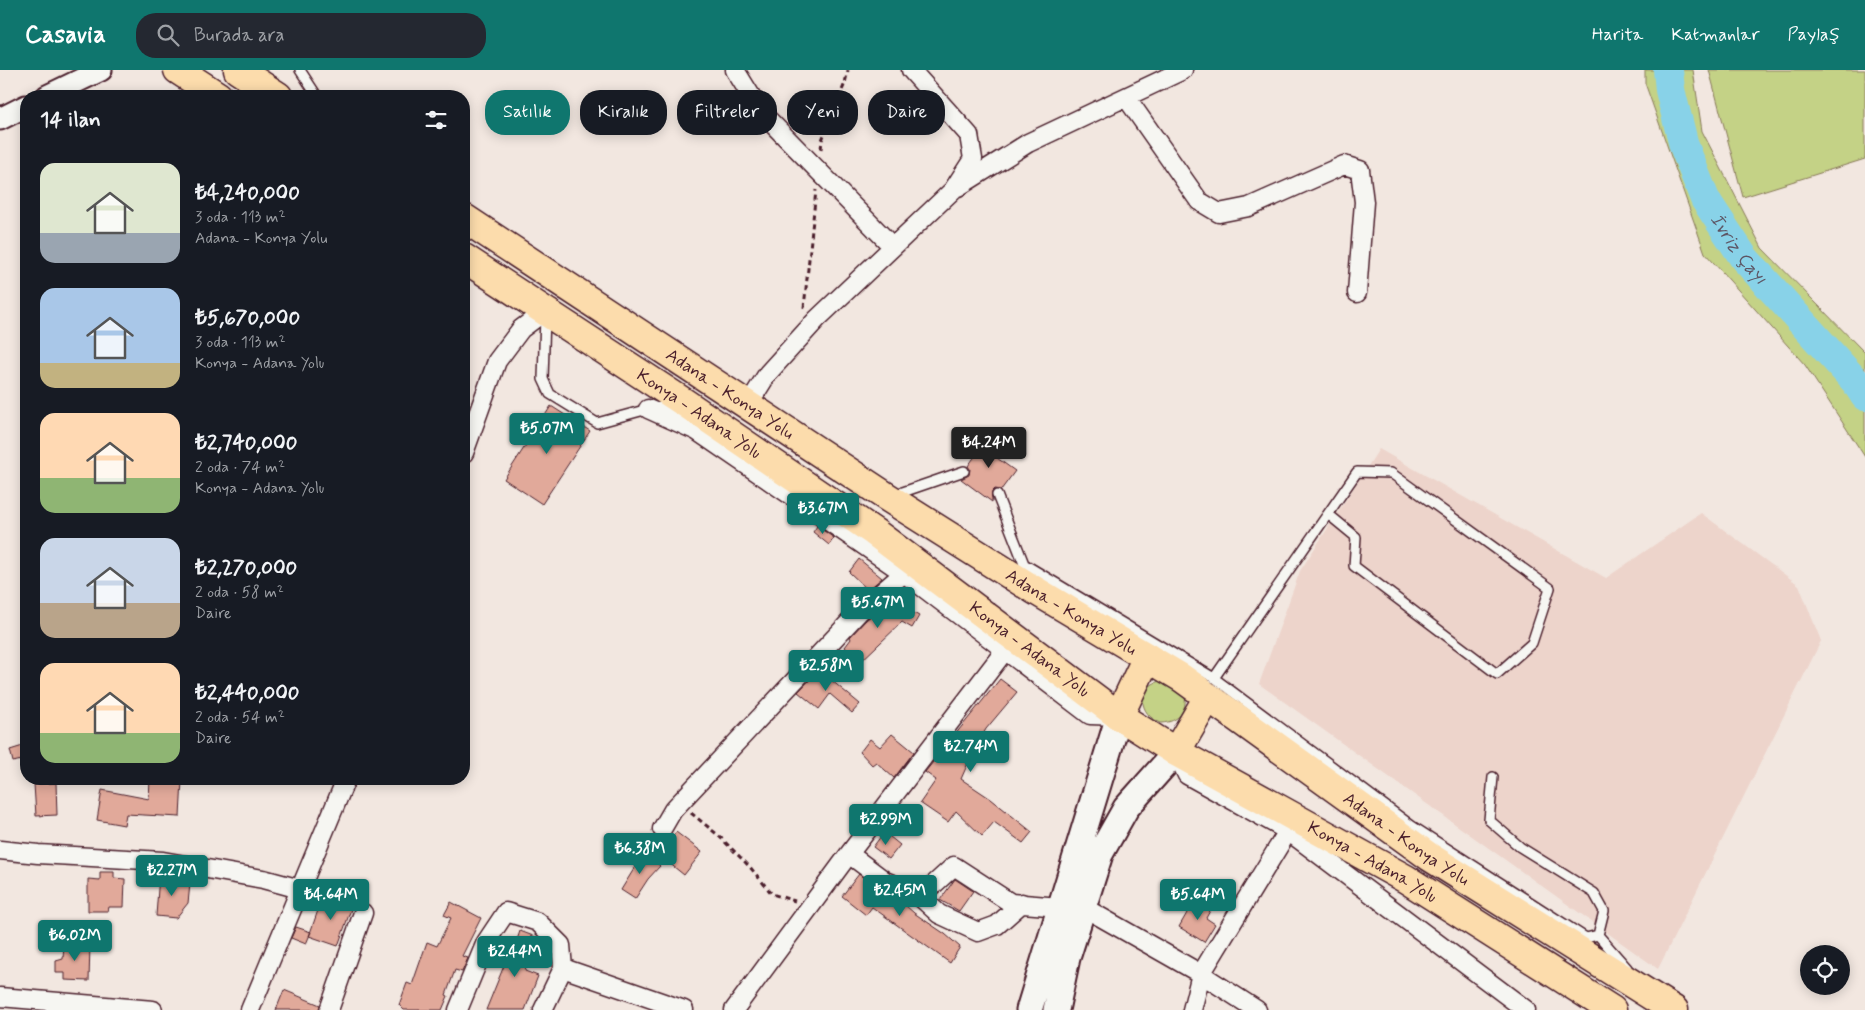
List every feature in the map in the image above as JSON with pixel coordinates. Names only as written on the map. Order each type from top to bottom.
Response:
[{"type":"highway","points":[[178,70],[209,90]]},
{"type":"highway","points":[[238,70],[269,90]]},
{"type":"highway","name":"Adana - Konya Yolu","points":[[470,222],[887,497],[1028,576],[1147,657],[1182,678],[1211,687],[1430,857],[1664,1004]]},
{"type":"highway","name":"Konya - Adana Yolu","points":[[470,262],[685,403],[874,532],[1119,716],[1176,752],[1406,879],[1612,1010]]},
{"type":"highway","points":[[1119,716],[1147,657]]},
{"type":"highway","points":[[1176,752],[1211,687]]},
{"type":"main road","points":[[1056,1010],[1067,958],[1071,907],[1119,716]]},
{"type":"main road","points":[[1029,1010],[1071,907],[1126,808],[1176,752]]},
{"type":"street","points":[[59,90],[101,70]]},
{"type":"street","points":[[735,70],[761,112],[893,247]]},
{"type":"street","points":[[911,70],[969,134],[973,159],[953,190]]},
{"type":"street","points":[[748,405],[768,373],[817,318],[953,190],[1028,143],[1183,70]]},
{"type":"street","points":[[1126,97],[1199,201],[1219,213],[1249,207],[1344,165],[1360,170],[1364,202],[1358,294]]},
{"type":"street","points":[[0,119],[20,109]]},
{"type":"street","points":[[470,436],[497,361],[521,329],[545,311]]},
{"type":"street","points":[[648,409],[697,431],[904,572],[1090,715],[1119,716]]},
{"type":"street","points":[[662,829],[673,810],[859,612],[904,572]]},
{"type":"street","points":[[734,1010],[849,854],[1006,650]]},
{"type":"street","points":[[1176,752],[1187,776],[1288,831],[1526,1010]]},
{"type":"street","points":[[250,1010],[343,785]]},
{"type":"street","points":[[1192,1010],[1201,974],[1288,831]]},
{"type":"street","points":[[0,850],[163,861],[263,879],[300,889]]},
{"type":"street","points":[[849,854],[885,881],[917,894],[940,914],[978,932],[998,925],[1022,903]]},
{"type":"street","points":[[917,894],[930,888],[954,866],[1011,903],[1071,907],[1201,974],[1258,1010]]},
{"type":"street","points":[[458,1010],[486,942],[506,912],[538,922],[561,945],[563,968],[543,1010]]},
{"type":"street","points":[[329,1010],[364,913]]},
{"type":"street","points":[[563,968],[684,1010]]},
{"type":"street","points":[[0,997],[152,1010]]},
{"type":"lane","points":[[300,70],[313,90]]},
{"type":"lane","points":[[545,311],[543,379],[550,394],[597,423],[648,409],[685,403]]},
{"type":"lane","points":[[887,497],[964,471]]},
{"type":"lane","points":[[1211,687],[1328,514],[1357,472],[1391,473],[1550,588],[1532,643],[1497,674],[1354,566],[1356,537],[1328,514]]},
{"type":"lane","points":[[997,496],[1028,576],[1211,687],[1412,826],[1586,938],[1598,935]]},
{"type":"lane","points":[[1493,777],[1489,820],[1520,847],[1594,892],[1604,912],[1598,935]]},
{"type":"lane","points":[[1598,935],[1664,1004]]},
{"type":"path","points":[[801,336],[822,140],[845,83],[848,70]]},
{"type":"path","points":[[680,803],[718,835],[750,867],[772,894],[811,906]]},
{"type":"shaded area","points":[[1379,449],[1606,578],[1701,513],[1799,585],[1821,641],[1658,969],[1259,684],[1300,571]]},
{"type":"green space","points":[[1645,70],[1693,70],[1702,131],[1762,248],[1865,353],[1865,457],[1805,365],[1705,253],[1645,83]]},
{"type":"green space","points":[[1709,70],[1865,70],[1865,159],[1743,197]]},
{"type":"green space","points":[[1163,680],[1185,694],[1185,706],[1177,718],[1161,723],[1147,713],[1143,700],[1148,688],[1154,683]]},
{"type":"building","points":[[551,406],[590,431],[542,504],[504,479]]},
{"type":"building","points":[[991,434],[1007,445],[997,458],[1015,471],[1001,490],[995,489],[992,492],[992,502],[961,479],[969,475],[970,469],[968,466]]},
{"type":"building","points":[[817,526],[834,538],[829,545],[813,532]]},
{"type":"building","points":[[859,559],[882,578],[868,590],[849,572]]},
{"type":"building","points":[[892,598],[919,616],[912,628],[902,622],[856,666],[846,655],[849,652],[845,647],[851,639],[850,637],[866,620]]},
{"type":"building","points":[[819,670],[860,704],[852,713],[830,694],[819,709],[798,692]]},
{"type":"building","points":[[1000,679],[1017,692],[986,729],[961,779],[991,799],[1032,832],[1023,843],[994,822],[982,836],[956,811],[948,822],[920,803],[936,780],[925,772]]},
{"type":"building","points":[[892,734],[914,752],[894,778],[876,762],[872,765],[860,752],[870,739],[880,747]]},
{"type":"building","points":[[20,747],[20,760],[13,762],[10,750]]},
{"type":"building","points":[[34,785],[56,785],[57,815],[36,816]]},
{"type":"building","points":[[150,785],[182,785],[180,817],[126,814],[124,825],[97,820],[102,790],[149,799]]},
{"type":"building","points":[[676,832],[702,852],[684,875],[658,854]]},
{"type":"building","points":[[884,832],[900,845],[889,859],[873,847]]},
{"type":"building","points":[[643,849],[660,866],[648,879],[635,899],[621,890],[637,864]]},
{"type":"building","points":[[100,872],[114,872],[114,878],[125,879],[124,907],[109,907],[108,911],[88,911],[88,879],[100,880]]},
{"type":"building","points":[[859,874],[879,890],[896,897],[914,913],[945,934],[960,947],[950,963],[872,907],[866,915],[842,896]]},
{"type":"building","points":[[159,875],[175,877],[190,884],[188,903],[176,918],[156,916]]},
{"type":"building","points":[[955,879],[973,891],[959,911],[940,900]]},
{"type":"building","points":[[323,896],[352,906],[338,946],[309,936]]},
{"type":"building","points":[[1195,899],[1211,909],[1206,918],[1215,924],[1204,942],[1179,927]]},
{"type":"building","points":[[451,902],[481,918],[462,956],[468,958],[462,972],[455,970],[442,1010],[404,1010],[399,1005],[407,983],[412,985],[427,942],[437,946],[451,918],[444,915]]},
{"type":"building","points":[[296,927],[311,932],[306,944],[291,938]]},
{"type":"building","points":[[520,931],[536,937],[525,971],[538,976],[525,1010],[486,1010],[512,946],[515,946]]},
{"type":"building","points":[[64,944],[90,944],[89,981],[65,980],[65,973],[56,973],[56,961],[63,959]]},
{"type":"building","points":[[284,990],[320,1005],[319,1010],[276,1010]]},
{"type":"waterway","name":"İvriz Çayı","points":[[1668,70],[1670,90],[1684,146],[1705,199],[1744,258],[1856,382],[1865,396]]}]
